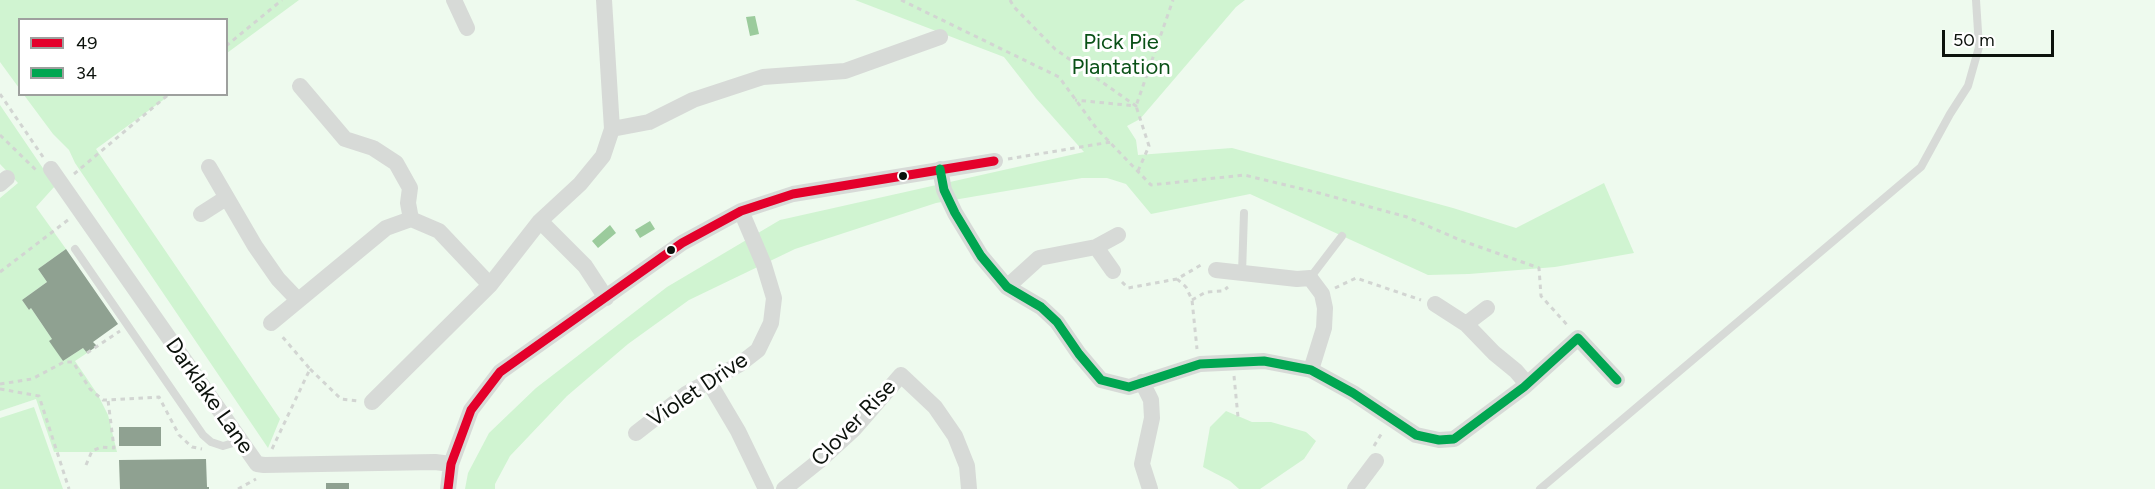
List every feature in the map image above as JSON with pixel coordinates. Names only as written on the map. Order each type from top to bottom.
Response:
[{"type":"street","points":[[372,402],[490,285],[540,221],[580,184],[603,156],[612,129],[604,0]]},
{"type":"street","points":[[457,1],[467,27]]},
{"type":"street","points":[[612,129],[649,122],[693,100],[763,77],[845,71],[940,37]]},
{"type":"street","points":[[300,86],[345,139],[373,148],[396,164],[410,188],[408,203],[411,219]]},
{"type":"street","points":[[448,489],[451,464],[471,410],[500,372],[682,243],[741,211],[793,194],[995,161]]},
{"type":"street","points":[[209,167],[278,279],[298,300]]},
{"type":"street","points":[[940,169],[944,190],[981,256],[1007,287],[1041,308],[1057,322],[1072,358],[1101,380],[1129,387],[1200,364],[1264,361],[1311,370],[1353,393],[1416,435],[1439,440],[1454,439],[1527,384],[1578,338],[1617,380]]},
{"type":"street","name":"Darklake Lane","points":[[44,171],[62,185],[257,464],[435,462],[451,464]]},
{"type":"street","points":[[201,214],[226,198]]},
{"type":"street","name":"Violet Drive","points":[[636,433],[686,394],[740,364],[758,350],[771,323],[774,298],[764,265],[741,211]]},
{"type":"street","points":[[271,323],[386,228],[411,219],[439,231],[490,285]]},
{"type":"street","points":[[540,221],[585,266],[606,298]]},
{"type":"street","points":[[1007,287],[1039,258],[1096,248],[1118,235]]},
{"type":"street","points":[[1096,248],[1113,271]]},
{"type":"street","points":[[1216,270],[1297,279],[1310,278],[1322,294],[1325,308],[1324,328],[1311,370]]},
{"type":"street","points":[[1435,304],[1466,324],[1527,384]]},
{"type":"street","points":[[1466,324],[1487,308]]},
{"type":"street","name":"Clover Rise","points":[[784,489],[854,429],[901,375],[935,407],[955,436],[967,466],[969,489]]},
{"type":"street","points":[[709,382],[738,431],[766,489]]},
{"type":"street","points":[[1142,382],[1151,400],[1152,418],[1142,464],[1150,489]]},
{"type":"street","points":[[1355,489],[1376,461]]},
{"type":"lane","points":[[1540,489],[1922,167],[1950,114],[1968,86],[1979,47],[1976,0]]},
{"type":"lane","points":[[1242,273],[1244,213]]},
{"type":"lane","points":[[1310,278],[1342,236]]},
{"type":"lane","points":[[75,249],[203,435],[211,442],[223,446],[240,441]]},
{"type":"path","points":[[228,44],[282,0]]},
{"type":"path","points":[[901,0],[1059,77],[1111,142],[1151,184],[1245,175],[1407,217],[1460,240],[1539,268],[1541,296],[1578,338]]},
{"type":"path","points":[[1010,0],[1055,49],[1136,106],[1149,146],[1138,171]]},
{"type":"path","points":[[1136,106],[1173,0]]},
{"type":"path","points":[[0,94],[44,171]]},
{"type":"path","points":[[62,185],[167,96]]},
{"type":"path","points":[[1076,100],[1136,106]]},
{"type":"path","points":[[0,135],[44,171]]},
{"type":"path","points":[[995,161],[1111,142]]},
{"type":"path","points":[[0,272],[79,211]]},
{"type":"path","points":[[1113,271],[1128,288],[1177,279],[1206,262],[1216,270]]},
{"type":"path","points":[[1192,300],[1206,292],[1223,291],[1236,282],[1242,273]]},
{"type":"path","points":[[1322,294],[1356,278],[1435,304]]},
{"type":"path","points":[[1177,279],[1186,287],[1192,300],[1200,364]]},
{"type":"path","points":[[271,323],[310,369],[341,399],[372,402]]},
{"type":"path","points":[[87,353],[128,326]]},
{"type":"path","points":[[0,384],[32,379],[64,362],[73,362],[90,389],[103,400],[159,397],[179,435],[192,447],[206,450],[223,446]]},
{"type":"path","points":[[1232,363],[1238,417]]},
{"type":"path","points":[[264,465],[310,369]]},
{"type":"path","points":[[0,389],[39,396],[69,489]]},
{"type":"path","points":[[86,465],[92,451],[101,447],[114,448],[108,400]]},
{"type":"path","points":[[1376,461],[1369,455],[1390,419]]},
{"type":"green space","points":[[0,0],[299,0],[228,52],[228,18],[18,18],[18,87],[0,62]]},
{"type":"green space","name":"Pick Pie Plantation","points":[[855,0],[1245,0],[1236,7],[1140,119],[1127,126],[1136,140],[1138,155],[1232,148],[1453,208],[1516,228],[1604,183],[1634,253],[1555,267],[1428,275],[1250,194],[1151,214],[1126,184],[1107,178],[1082,178],[936,203],[795,249],[689,300],[628,344],[567,396],[510,456],[495,484],[495,489],[465,489],[468,473],[489,433],[536,388],[667,287],[780,220],[1084,152],[1036,98],[1004,57]]},
{"type":"green space","points":[[25,96],[169,96],[96,149],[280,419],[268,448],[75,163],[69,150],[53,134]]},
{"type":"green space","points":[[0,105],[55,186],[36,207],[66,249],[38,269],[47,282],[22,300],[29,310],[31,308],[52,339],[50,341],[63,361],[83,348],[87,353],[75,361],[98,395],[108,415],[117,452],[54,452],[36,399],[0,411],[0,198],[18,183],[0,164]]},
{"type":"green space","points":[[34,407],[63,489],[0,489],[0,418]]},
{"type":"green space","points":[[1226,411],[1252,422],[1271,422],[1306,432],[1316,441],[1304,459],[1260,489],[1239,489],[1230,481],[1203,467],[1210,427]]},
{"type":"shaded area","points":[[755,16],[759,34],[750,36],[746,17]]},
{"type":"shaded area","points":[[650,221],[655,229],[640,238],[635,230]]},
{"type":"shaded area","points":[[610,225],[616,233],[598,248],[592,241]]},
{"type":"building","points":[[66,249],[118,324],[93,342],[97,346],[87,353],[83,348],[63,361],[49,341],[52,339],[31,308],[29,310],[22,300],[47,282],[38,269]]},
{"type":"building","points":[[119,427],[161,427],[161,446],[119,446]]},
{"type":"building","points":[[206,459],[209,489],[120,489],[119,460]]},
{"type":"building","points":[[326,483],[349,483],[349,489],[326,489]]},
{"type":"transit line","name":"49","points":[[448,489],[451,464],[471,410],[500,372],[682,243],[741,211],[793,194],[994,161]]},
{"type":"transit line","name":"34","points":[[940,169],[944,190],[981,256],[1007,287],[1041,307],[1057,322],[1079,354],[1101,380],[1129,387],[1200,364],[1264,361],[1311,370],[1353,393],[1416,435],[1439,440],[1454,439],[1524,387],[1578,338],[1617,380]]}]
